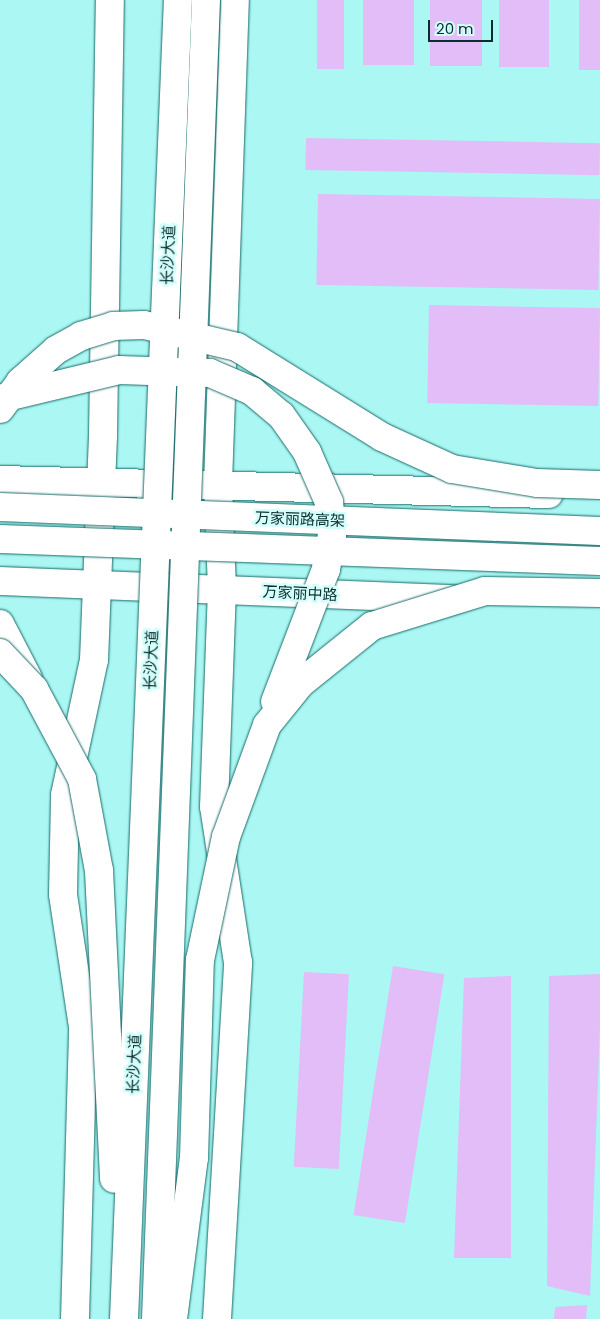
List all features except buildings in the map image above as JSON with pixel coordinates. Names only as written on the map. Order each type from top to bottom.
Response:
[{"type":"main road","points":[[75,1319],[83,1026],[63,894],[65,795],[94,660],[100,484],[110,0]]},
{"type":"main road","name":"长沙大道","points":[[122,1319],[178,0]]},
{"type":"main road","name":"长沙大道","points":[[156,1319],[206,0]]},
{"type":"main road","points":[[217,1319],[238,962],[214,807],[222,589],[218,483],[235,0]]},
{"type":"main road","points":[[0,409],[20,382],[56,350],[81,336],[114,326],[144,325],[237,347],[382,437],[452,469],[536,483],[600,485]]},
{"type":"main road","points":[[0,398],[119,370],[210,373],[252,391],[281,415],[307,452],[329,502],[332,534],[326,569],[226,837],[200,960],[194,1158],[173,1319]]},
{"type":"main road","points":[[0,480],[100,484],[218,483],[600,496]]},
{"type":"main road","name":"万家丽路高架","points":[[0,507],[600,530]]},
{"type":"main road","name":"万家丽路高架","points":[[0,539],[600,561]]},
{"type":"main road","name":"万家丽中路","points":[[0,581],[600,606]]},
{"type":"main road","points":[[267,725],[301,682],[372,626],[485,591],[600,594]]},
{"type":"main road","points":[[0,624],[82,779],[99,871],[122,1319]]},
{"type":"main road","points":[[0,653],[34,689]]}]
